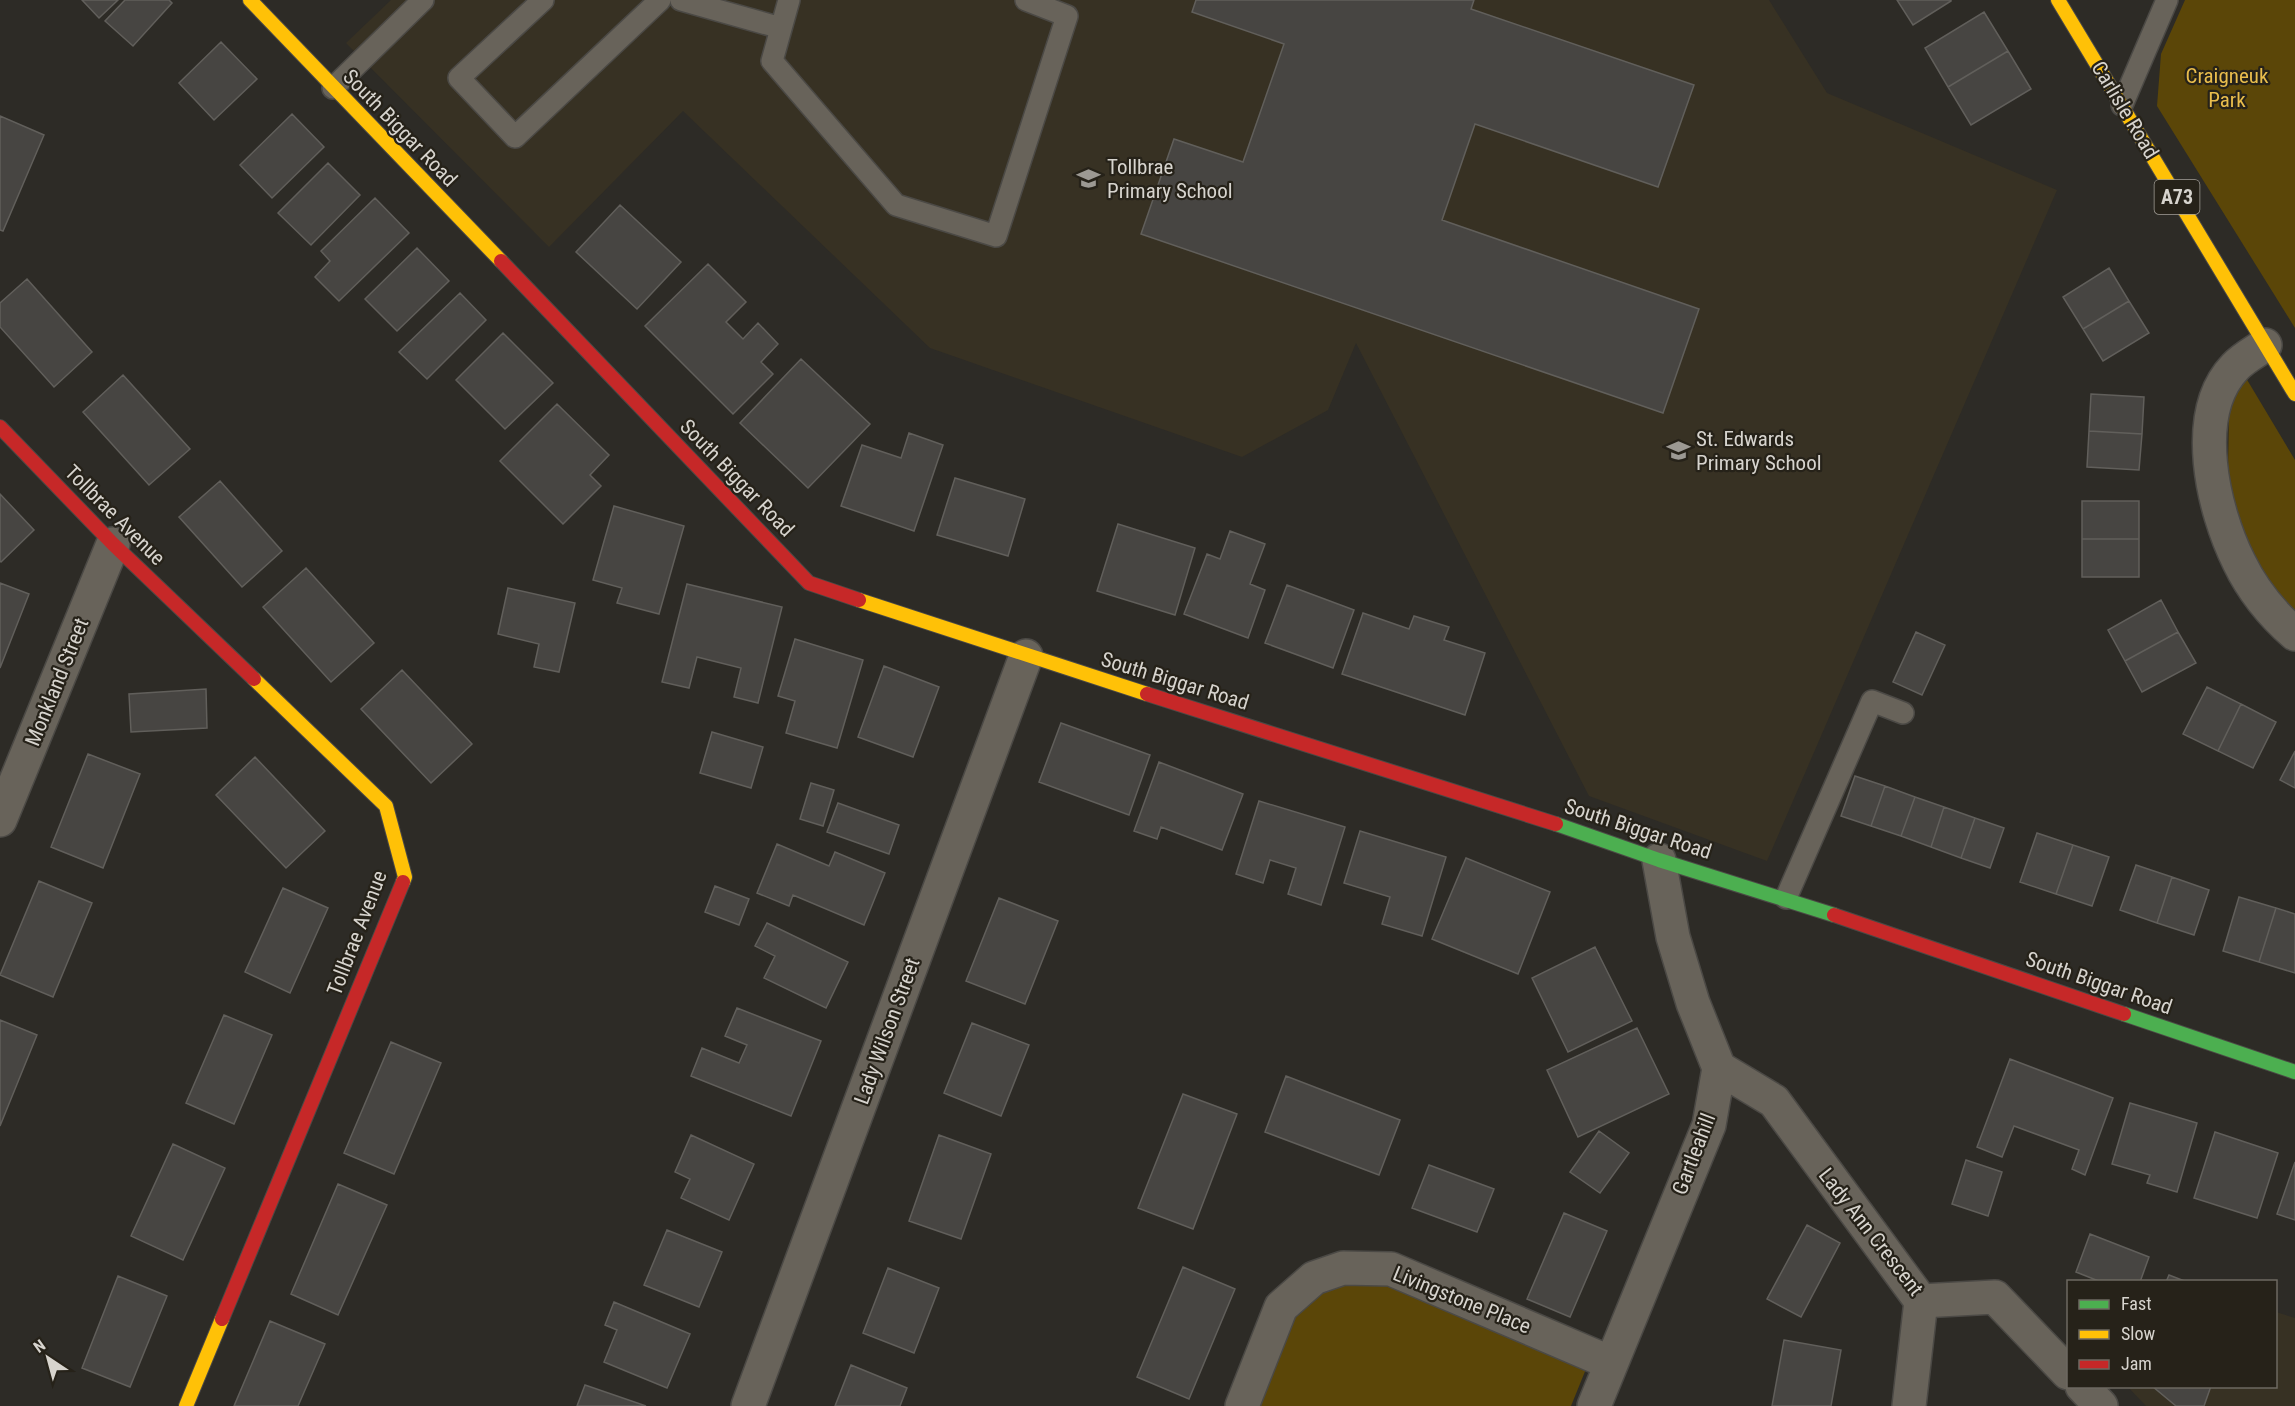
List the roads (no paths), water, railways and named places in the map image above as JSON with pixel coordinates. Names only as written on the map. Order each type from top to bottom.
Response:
[{"type":"street","name":"South Biggar Road","points":[[250,0],[809,583],[1026,656],[1529,814],[1659,860],[1786,898],[2295,1072]]},
{"type":"street","name":"Carlisle Road","points":[[2058,0],[2295,394]]},
{"type":"street","points":[[2265,345],[2235,367],[2212,409],[2211,459],[2215,488],[2228,538],[2239,563],[2272,612],[2295,634]]},
{"type":"street","name":"Tollbrae Avenue","points":[[0,427],[113,544],[386,806],[405,877],[186,1406]]},
{"type":"street","name":"Monkland Street","points":[[0,820],[113,544]]},
{"type":"street","name":"Lady Wilson Street","points":[[748,1406],[1026,656]]},
{"type":"street","points":[[1659,860],[1673,937],[1693,1003],[1719,1068]]},
{"type":"street","name":"Lady Ann Crescent","points":[[1719,1068],[1774,1101],[1921,1301],[1995,1297],[2067,1372]]},
{"type":"street","name":"Gartleahill","points":[[1594,1406],[1709,1125],[1719,1068]]},
{"type":"street","name":"Livingstone Place","points":[[1242,1406],[1281,1307],[1314,1278],[1343,1268],[1391,1269],[1611,1363]]},
{"type":"street","points":[[1909,1406],[1921,1301]]},
{"type":"street","points":[[2084,1388],[2101,1406]]},
{"type":"lane","points":[[333,88],[423,0]]},
{"type":"lane","points":[[543,0],[459,78],[515,137],[660,0]]},
{"type":"lane","points":[[681,0],[781,28]]},
{"type":"lane","points":[[789,0],[772,61],[896,205],[996,236],[1067,16],[1026,0]]},
{"type":"lane","points":[[2122,105],[2168,0]]},
{"type":"lane","points":[[1786,898],[1872,701],[1903,713]]},
{"type":"place","name":"Tollbrae Primary School","points":[[1089,179]]},
{"type":"place","name":"St. Edwards Primary School","points":[[1678,451]]},
{"type":"park label","name":"Craigneuk Park","points":[[2227,88]]}]
